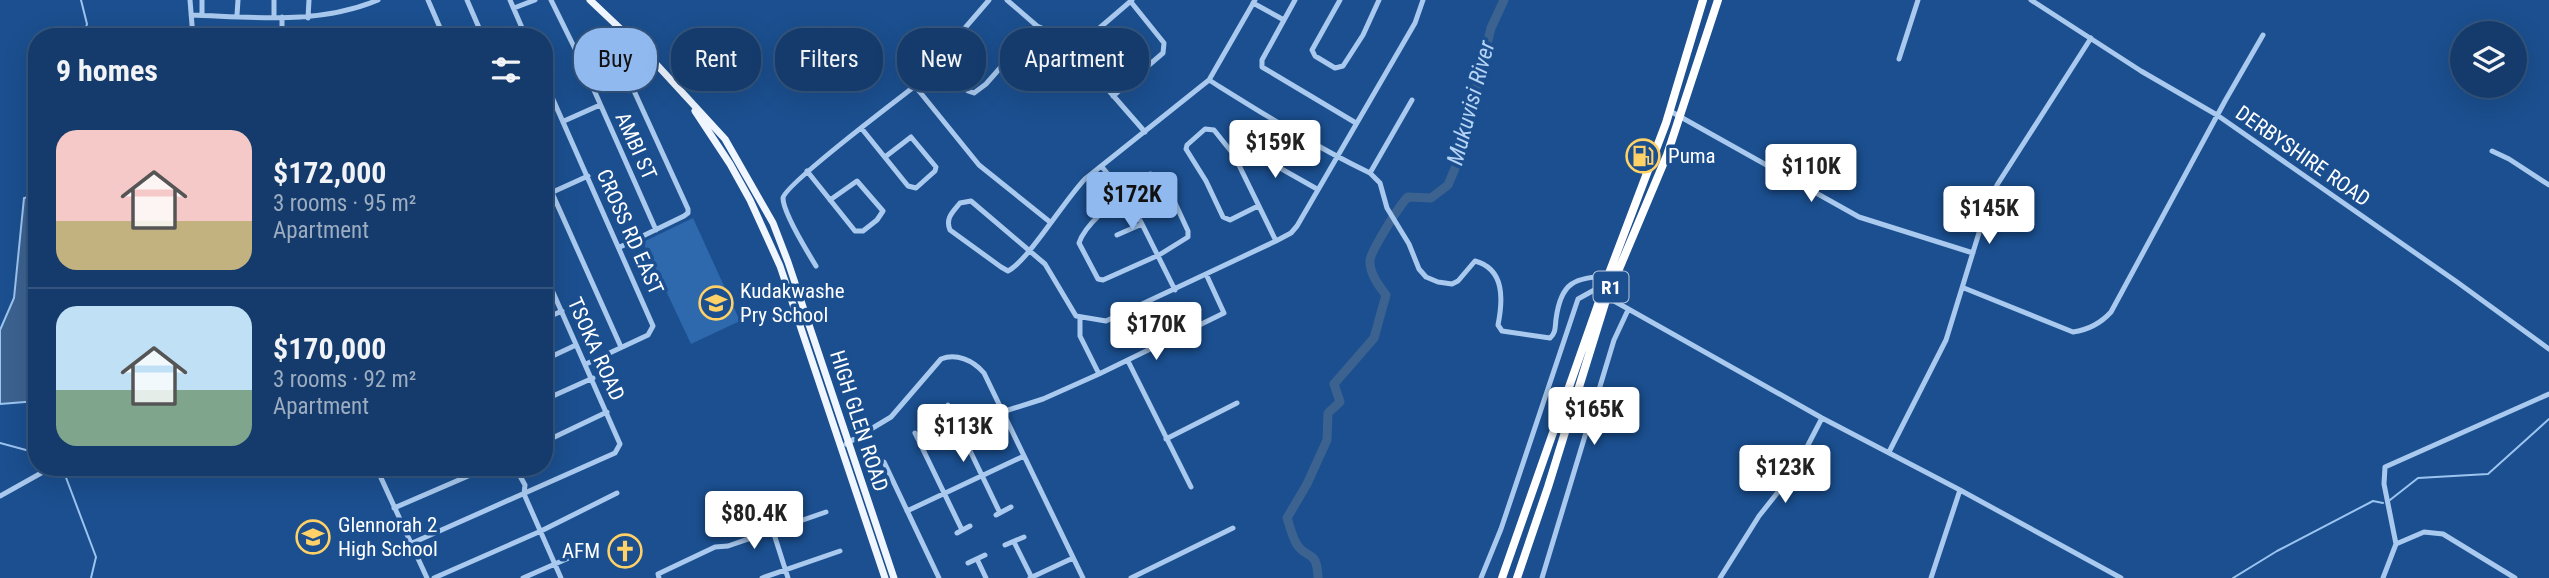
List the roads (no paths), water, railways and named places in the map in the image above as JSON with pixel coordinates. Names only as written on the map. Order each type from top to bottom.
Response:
[{"type":"highway","name":"R1","points":[[1502,578],[1670,111],[1703,0]]},
{"type":"highway","name":"R1","points":[[1517,578],[1607,297],[1642,217],[1718,0]]},
{"type":"main road","name":"HIGH GLEN ROAD","points":[[590,0],[646,53],[685,96],[730,164],[764,228],[894,578]]},
{"type":"main road","name":"HIGH GLEN ROAD","points":[[844,445],[885,578]]},
{"type":"street","points":[[190,0],[192,28]]},
{"type":"street","points":[[202,0],[202,15]]},
{"type":"street","points":[[237,0],[237,15]]},
{"type":"street","points":[[274,0],[274,17]]},
{"type":"street","points":[[308,18],[309,0]]},
{"type":"street","points":[[191,15],[308,18],[337,14],[378,0]]},
{"type":"street","points":[[428,0],[440,28]]},
{"type":"street","points":[[467,0],[478,28]]},
{"type":"street","points":[[510,0],[522,28]]},
{"type":"street","points":[[514,8],[535,0]]},
{"type":"street","name":"AMBI ST","points":[[551,0],[574,47]]},
{"type":"street","points":[[966,28],[989,0]]},
{"type":"street","points":[[1007,0],[1037,26],[1043,28]]},
{"type":"street","points":[[1295,0],[1262,60],[1262,67],[1356,123]]},
{"type":"street","points":[[1340,0],[1312,50],[1315,56],[1339,68],[1363,35],[1379,0]]},
{"type":"street","points":[[1284,20],[1254,2],[1209,80],[1079,185],[1029,249],[1013,268],[1008,271],[950,230],[949,216],[960,203],[971,201],[1029,249],[1045,264],[1073,313],[1080,318],[1106,321],[1276,241],[1291,233],[1297,226],[1415,23],[1423,0]]},
{"type":"street","points":[[1899,59],[1918,0]]},
{"type":"street","name":"DERBYSHIRE ROAD","points":[[2031,0],[2141,71],[2217,115],[2549,349]]},
{"type":"street","points":[[1100,28],[1132,1],[1164,43],[1163,53],[1149,65]]},
{"type":"street","points":[[282,17],[282,28]]},
{"type":"street","points":[[1964,288],[2073,332],[2104,319],[2111,313],[2217,115],[2263,36]]},
{"type":"street","points":[[1889,452],[1946,340],[1997,185],[2091,38]]},
{"type":"street","points":[[986,84],[1000,69]]},
{"type":"street","points":[[1209,80],[1337,157],[1370,173],[1382,187],[1387,208],[1409,244],[1419,270],[1430,280],[1452,284],[1458,281],[1475,261],[1486,264],[1500,281],[1501,310],[1498,326],[1502,331],[1550,338],[1555,332],[1557,315],[1567,285],[1574,280],[1607,280]]},
{"type":"street","name":"AMBI ST","points":[[594,91],[656,230]]},
{"type":"street","points":[[620,247],[688,213],[634,91]]},
{"type":"street","points":[[816,266],[783,198],[789,187],[807,171],[909,91]]},
{"type":"street","points":[[919,91],[979,165],[1050,222]]},
{"type":"street","points":[[1109,91],[1145,132]]},
{"type":"street","points":[[1113,96],[1119,91]]},
{"type":"street","name":"CROSS RD EAST","points":[[553,98],[653,326],[648,335],[586,364]]},
{"type":"street","points":[[1370,173],[1412,100]]},
{"type":"street","points":[[564,121],[600,105]]},
{"type":"street","points":[[1670,111],[1859,217],[1973,253]]},
{"type":"street","points":[[1258,206],[1230,220],[1223,218],[1186,147],[1209,128],[1214,130],[1234,155],[1276,241]]},
{"type":"street","points":[[862,129],[885,157],[912,188],[916,188],[936,167],[911,137],[885,157]]},
{"type":"street","points":[[1234,155],[1250,151],[1317,189]]},
{"type":"street","points":[[2492,151],[2549,185]]},
{"type":"street","points":[[1102,167],[1126,195],[1175,290]]},
{"type":"street","points":[[807,171],[830,200],[855,230],[863,231],[882,214],[881,207],[857,181],[830,200]]},
{"type":"street","points":[[1150,174],[1157,176],[1170,192],[1189,234],[1186,240],[1159,255],[1103,280],[1095,276],[1079,243],[1080,239],[1091,223],[1126,195],[1150,174]]},
{"type":"street","points":[[553,192],[588,176]]},
{"type":"street","points":[[553,194],[621,347]]},
{"type":"street","points":[[1117,235],[1142,224]]},
{"type":"street","points":[[1002,412],[1043,399],[1128,361],[1224,313],[1206,274]]},
{"type":"street","points":[[1481,578],[1501,529],[1578,299],[1607,280]]},
{"type":"street","name":"TSOKA ROAD","points":[[524,494],[615,453],[620,444],[553,292]]},
{"type":"street","points":[[1607,297],[1822,418],[2121,578]]},
{"type":"street","points":[[1542,578],[1614,340],[1628,310]]},
{"type":"street","points":[[553,315],[562,311]]},
{"type":"street","points":[[1080,318],[1080,336],[1099,374]]},
{"type":"street","points":[[553,356],[576,345]]},
{"type":"street","points":[[844,445],[891,417],[923,383],[937,362],[946,357],[959,357],[979,367],[1083,578]]},
{"type":"street","points":[[1128,361],[1191,487]]},
{"type":"street","points":[[553,396],[593,378]]},
{"type":"street","points":[[2382,578],[2396,544],[2384,484],[2385,467],[2549,394]]},
{"type":"street","points":[[1166,439],[1237,403]]},
{"type":"street","points":[[948,405],[983,475],[998,514],[1011,507]]},
{"type":"street","points":[[553,438],[607,412]]},
{"type":"street","points":[[1720,578],[1759,516],[1794,472],[1822,418]]},
{"type":"street","points":[[915,433],[945,493],[960,531],[970,526]]},
{"type":"street","points":[[907,512],[1024,456]]},
{"type":"street","points":[[884,462],[939,578]]},
{"type":"street","points":[[0,496],[36,476]]},
{"type":"street","points":[[381,476],[427,578]]},
{"type":"street","points":[[394,508],[468,476]]},
{"type":"street","points":[[520,476],[525,485],[524,494],[561,578]]},
{"type":"street","points":[[1931,578],[1960,490]]},
{"type":"street","points":[[433,578],[541,531],[617,493]]},
{"type":"street","points":[[410,544],[524,494]]},
{"type":"street","points":[[659,578],[658,574],[702,552],[728,546],[826,512]]},
{"type":"street","points":[[1131,578],[1233,528]]},
{"type":"street","points":[[773,531],[788,578]]},
{"type":"street","points":[[2396,544],[2424,532],[2443,534],[2515,578]]},
{"type":"street","points":[[1005,545],[1024,537]]},
{"type":"street","points":[[1014,542],[1031,578],[1073,558]]},
{"type":"street","points":[[523,578],[596,546]]},
{"type":"street","points":[[762,578],[840,551]]},
{"type":"street","points":[[968,563],[985,555]]},
{"type":"street","points":[[977,559],[986,578]]},
{"type":"waterway","points":[[81,0],[86,28]]},
{"type":"waterway","name":"Mukuvisi River","points":[[1318,578],[1314,559],[1298,546],[1287,518],[1307,484],[1327,440],[1328,413],[1340,402],[1334,384],[1374,338],[1386,295],[1373,274],[1370,260],[1386,228],[1408,197],[1431,198],[1448,185],[1459,159],[1491,28],[1504,0]]},
{"type":"waterway","points":[[2390,500],[2418,478],[2488,474],[2549,419]]},
{"type":"waterway","points":[[0,443],[28,451]]},
{"type":"waterway","points":[[65,476],[96,557],[91,578]]},
{"type":"waterway","points":[[2233,578],[2277,551],[2373,501],[2383,503]]},
{"type":"place","name":"Puma","points":[[1643,156]]},
{"type":"place","name":"Kudakwashe Pry School","points":[[716,303]]},
{"type":"place","name":"Glennorah 2 High School","points":[[313,537]]},
{"type":"place","name":"AFM","points":[[625,551]]}]
